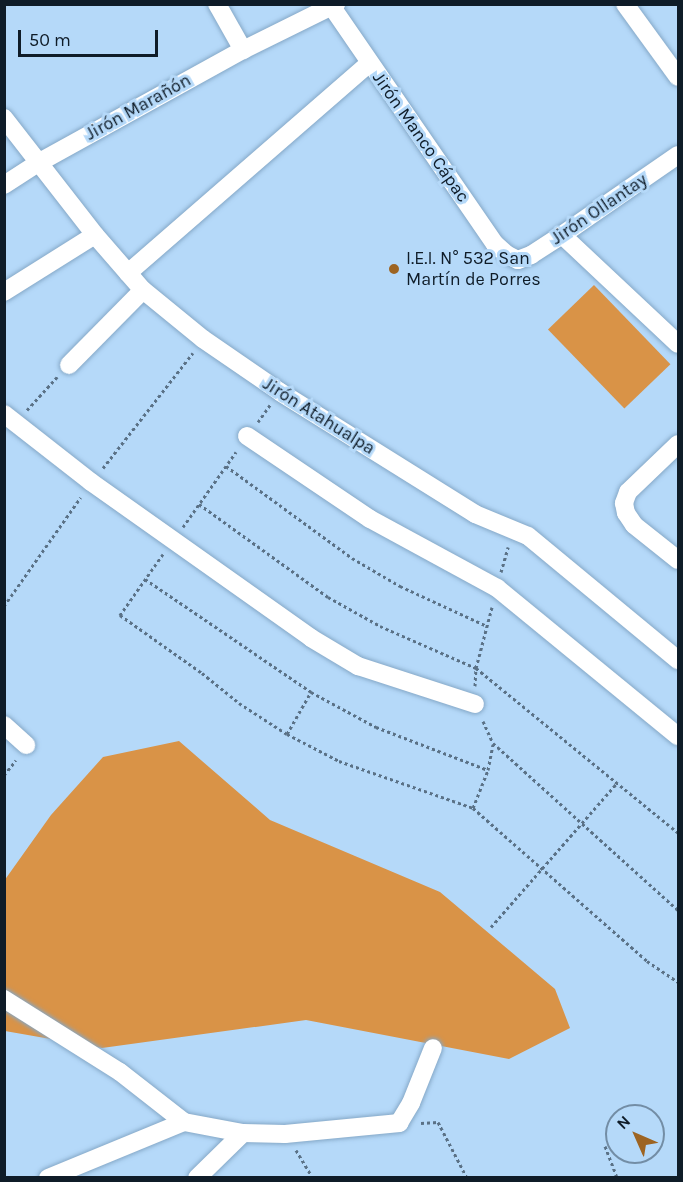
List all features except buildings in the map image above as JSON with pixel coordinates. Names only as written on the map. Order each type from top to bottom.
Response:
[{"type":"street","points":[[217,4],[243,50]]},
{"type":"street","points":[[625,4],[678,77]]},
{"type":"street","name":"Jirón Marañón","points":[[4,185],[38,163],[243,50],[334,6]]},
{"type":"street","name":"Jirón Manco Cápac","points":[[334,6],[370,63],[495,244],[506,254],[518,260]]},
{"type":"street","points":[[128,273],[370,63]]},
{"type":"street","name":"Jirón Atahualpa","points":[[4,118],[95,235],[143,290],[203,339],[280,392],[475,514],[513,529],[549,551],[678,660]]},
{"type":"street","name":"Jirón Ollantay","points":[[518,260],[531,255],[562,236],[678,155]]},
{"type":"street","points":[[4,292],[95,235]]},
{"type":"street","points":[[562,236],[678,344]]},
{"type":"street","points":[[69,365],[143,290]]},
{"type":"street","points":[[10,418],[91,482],[311,638],[358,666],[475,704]]},
{"type":"street","points":[[247,436],[370,519],[497,588],[678,736]]},
{"type":"street","points":[[676,450],[628,492],[624,503],[626,513],[634,525],[678,560]]},
{"type":"street","points":[[4,725],[26,745]]},
{"type":"street","points":[[4,999],[120,1072],[184,1122],[243,1133],[285,1134],[399,1123],[411,1103],[433,1048]]},
{"type":"street","points":[[48,1178],[184,1122]]},
{"type":"street","points":[[197,1178],[243,1133]]},
{"type":"path","points":[[10,418],[69,365]]},
{"type":"path","points":[[280,392],[120,615],[202,673],[239,703],[287,734],[339,760],[473,808],[647,961],[678,981]]},
{"type":"path","points":[[226,466],[352,558],[400,586],[487,626]]},
{"type":"path","points":[[198,504],[328,597],[380,626],[476,668],[678,833]]},
{"type":"path","points":[[513,529],[476,668],[475,704],[493,743],[678,910]]},
{"type":"path","points":[[145,579],[311,692],[376,727],[488,770]]},
{"type":"path","points":[[287,734],[311,692]]},
{"type":"path","points":[[473,808],[488,770],[493,743]]},
{"type":"path","points":[[491,927],[616,784]]},
{"type":"path","points":[[438,1122],[467,1178]]},
{"type":"path","points":[[285,1134],[313,1178]]},
{"type":"shaded area","points":[[594,285],[670,364],[624,409],[548,329]]},
{"type":"shaded area","points":[[179,741],[270,820],[440,892],[555,989],[570,1028],[509,1059],[306,1020],[102,1048],[5,1031],[4,881],[51,815],[103,757]]},
{"type":"place","name":"I.E.I. N° 532 San Martín de Porres","points":[[394,269]]}]
